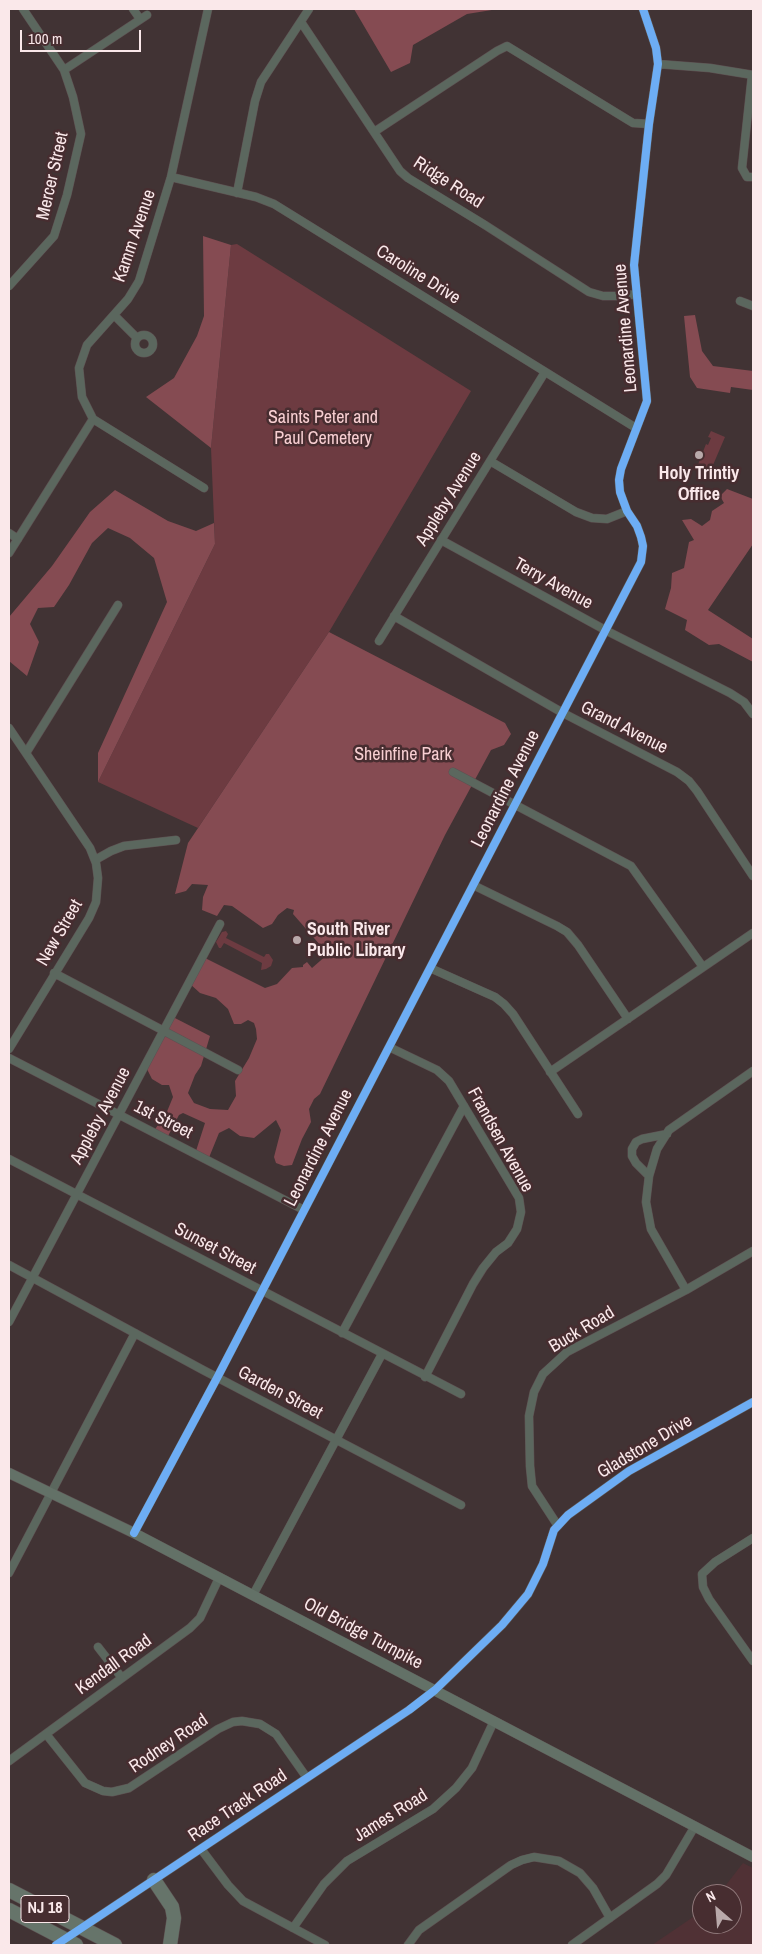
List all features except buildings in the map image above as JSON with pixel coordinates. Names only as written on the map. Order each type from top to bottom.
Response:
[{"type":"highway","points":[[154,1880],[172,1907],[174,1918],[170,1945]]},
{"type":"highway","name":"NJ 18","points":[[9,1890],[115,1945]]},
{"type":"highway","name":"NJ 18","points":[[9,1910],[66,1943]]},
{"type":"street","name":"Mercer Street","points":[[9,286],[54,236],[67,195],[81,134],[73,97],[64,70],[23,9]]},
{"type":"street","points":[[64,70],[143,17],[133,9]]},
{"type":"street","name":"Kamm Avenue","points":[[93,419],[82,396],[79,368],[88,345],[131,294],[139,281],[171,177],[208,9]]},
{"type":"street","points":[[237,193],[255,101],[261,82],[309,9]]},
{"type":"street","name":"Leonardine Avenue","points":[[134,1533],[217,1378],[641,562],[643,546],[641,537],[637,526],[626,511],[620,492],[619,480],[621,468],[647,401],[634,265],[649,124],[658,64],[656,48],[643,9]]},
{"type":"street","name":"Ridge Road","points":[[301,22],[400,171],[408,178],[485,224],[575,285],[603,296],[637,294]]},
{"type":"street","points":[[374,132],[507,46],[633,123],[649,124]]},
{"type":"street","points":[[658,64],[710,68],[753,75],[742,168],[747,176],[753,178]]},
{"type":"street","name":"Caroline Drive","points":[[171,177],[274,204],[636,428]]},
{"type":"street","points":[[740,301],[753,306]]},
{"type":"street","points":[[114,314],[137,338]]},
{"type":"street","name":"Appleby Avenue","points":[[378,641],[545,372]]},
{"type":"street","points":[[9,553],[93,419],[204,488]]},
{"type":"street","points":[[490,461],[576,512],[592,518],[607,519],[626,511]]},
{"type":"street","points":[[9,533],[18,538]]},
{"type":"street","name":"Terry Avenue","points":[[441,540],[607,630],[730,693],[744,702],[753,714]]},
{"type":"street","points":[[26,753],[118,605]]},
{"type":"street","name":"Grand Avenue","points":[[394,616],[562,713],[677,772],[689,781],[753,876]]},
{"type":"street","name":"New Street","points":[[9,728],[86,841],[95,860],[98,886],[94,906],[89,918],[9,1049]]},
{"type":"street","points":[[453,772],[631,866],[703,967]]},
{"type":"street","points":[[95,860],[124,846],[176,840]]},
{"type":"street","points":[[473,885],[567,932],[578,945],[628,1019]]},
{"type":"street","name":"Appleby Avenue","points":[[9,1322],[220,924]]},
{"type":"street","points":[[550,1072],[753,933]]},
{"type":"street","points":[[430,968],[495,997],[504,1004],[514,1014],[578,1114]]},
{"type":"street","points":[[54,973],[238,1070]]},
{"type":"street","name":"Frandsen Avenue","points":[[389,1047],[437,1070],[449,1081],[519,1198],[521,1212],[517,1229],[508,1243],[496,1252],[472,1284],[424,1377]]},
{"type":"street","name":"1st Street","points":[[9,1058],[304,1210]]},
{"type":"street","points":[[686,1290],[651,1228],[646,1202],[649,1176],[657,1149],[669,1130],[753,1071]]},
{"type":"street","points":[[342,1333],[464,1106]]},
{"type":"street","points":[[649,1176],[636,1163],[632,1156],[632,1149],[636,1142],[642,1139],[667,1134]]},
{"type":"street","name":"Sunset Street","points":[[9,1159],[424,1377],[461,1394]]},
{"type":"street","name":"Buck Road","points":[[558,1526],[532,1486],[530,1466],[529,1416],[534,1392],[544,1374],[567,1352],[686,1290],[753,1251]]},
{"type":"street","name":"Garden Street","points":[[9,1265],[217,1378],[461,1505]]},
{"type":"street","points":[[9,1573],[135,1333]]},
{"type":"street","points":[[253,1595],[382,1354]]},
{"type":"street","name":"Gladstone Drive","points":[[435,1690],[502,1625],[528,1594],[543,1564],[554,1530],[568,1515],[629,1471],[753,1402]]},
{"type":"street","name":"Old Bridge Turnpike","points":[[9,1473],[49,1494],[134,1533],[753,1857]]},
{"type":"street","points":[[753,1538],[715,1562],[702,1574],[703,1587],[709,1599],[753,1661]]},
{"type":"street","name":"Kendall Road","points":[[9,1762],[190,1628],[200,1618],[219,1578]]},
{"type":"street","points":[[98,1647],[122,1678]]},
{"type":"street","name":"Race Track Road","points":[[66,1943],[81,1928],[409,1710],[435,1690]]},
{"type":"street","name":"Rodney Road","points":[[46,1734],[85,1783],[102,1791],[112,1792],[129,1788],[218,1729],[233,1722],[242,1721],[260,1724],[276,1734],[307,1778]]},
{"type":"street","name":"James Road","points":[[293,1928],[324,1884],[347,1861],[434,1809],[456,1788],[472,1768],[494,1721]]},
{"type":"street","points":[[572,1945],[657,1884],[666,1875],[695,1826]]},
{"type":"street","points":[[200,1849],[243,1901],[325,1945]]},
{"type":"street","points":[[408,1945],[419,1930],[511,1865],[534,1857],[558,1861],[580,1873],[594,1888],[610,1918]]},
{"type":"shaded area","points":[[743,1863],[753,1868],[753,1945],[652,1945],[692,1918],[692,1934],[742,1934],[742,1884],[727,1884]]},
{"type":"green space","points":[[354,9],[498,9],[467,14],[413,45],[410,63],[391,72]]},
{"type":"green space","points":[[203,236],[231,245],[211,448],[146,397],[174,378],[197,336],[204,316]]},
{"type":"green space","name":"Saints Peter and Paul Cemetery","points":[[237,244],[471,391],[329,632],[198,828],[98,782],[215,544],[211,448],[231,245]]},
{"type":"green space","points":[[695,315],[702,351],[713,366],[753,371],[753,390],[731,387],[730,393],[697,388],[690,377],[684,316]]},
{"type":"green space","points":[[711,431],[725,437],[710,472],[708,472],[697,467],[706,444],[708,445],[711,438],[708,437]]},
{"type":"green space","points":[[727,489],[753,499],[753,544],[708,610],[753,639],[753,662],[719,644],[709,645],[685,630],[687,620],[665,609],[671,588],[672,573],[684,568],[689,542],[694,540],[682,520],[691,519],[702,526],[710,520],[712,511],[724,503],[720,496]]},
{"type":"green space","points":[[115,490],[168,521],[196,531],[214,523],[215,544],[98,782],[98,753],[167,602],[154,558],[130,538],[108,528],[92,543],[69,585],[54,607],[38,608],[30,624],[39,642],[27,676],[9,661],[9,617],[52,566],[90,512]]},
{"type":"green space","name":"Sheinfine Park","points":[[329,632],[505,723],[511,734],[504,745],[491,750],[445,835],[320,1094],[314,1099],[309,1109],[311,1122],[292,1165],[284,1166],[276,1163],[274,1157],[281,1130],[276,1120],[254,1138],[240,1136],[229,1128],[219,1133],[208,1160],[195,1154],[205,1123],[183,1113],[179,1115],[167,1138],[153,1132],[166,1114],[173,1097],[169,1085],[162,1085],[152,1079],[145,1065],[171,1016],[210,1036],[201,1066],[195,1075],[188,1093],[194,1103],[210,1109],[228,1110],[236,1096],[235,1081],[249,1058],[257,1039],[256,1029],[254,1023],[248,1020],[241,1024],[234,1024],[228,1009],[216,998],[200,993],[189,983],[203,957],[265,988],[277,984],[292,968],[303,967],[307,962],[312,968],[328,954],[293,914],[294,910],[287,908],[278,915],[272,924],[263,928],[232,906],[224,905],[217,916],[202,910],[203,897],[208,885],[192,884],[186,891],[175,894],[188,843]]},
{"type":"green space","points":[[226,931],[228,934],[226,938],[264,957],[266,954],[269,954],[273,960],[271,966],[261,970],[262,963],[224,943],[219,948],[216,942],[222,932]]},
{"type":"cycle path","points":[[134,1533],[217,1378],[641,562],[643,546],[641,537],[637,526],[627,511],[620,492],[619,480],[621,469],[647,401],[634,265],[649,124],[658,64],[656,48],[643,9]]},
{"type":"cycle path","points":[[56,1945],[409,1710],[435,1690],[502,1625],[528,1594],[543,1564],[554,1530],[568,1515],[629,1471],[753,1402]]},
{"type":"place","name":"Holy Trintiy Office","points":[[699,455]]},
{"type":"place","name":"South River Public Library","points":[[297,940]]}]
